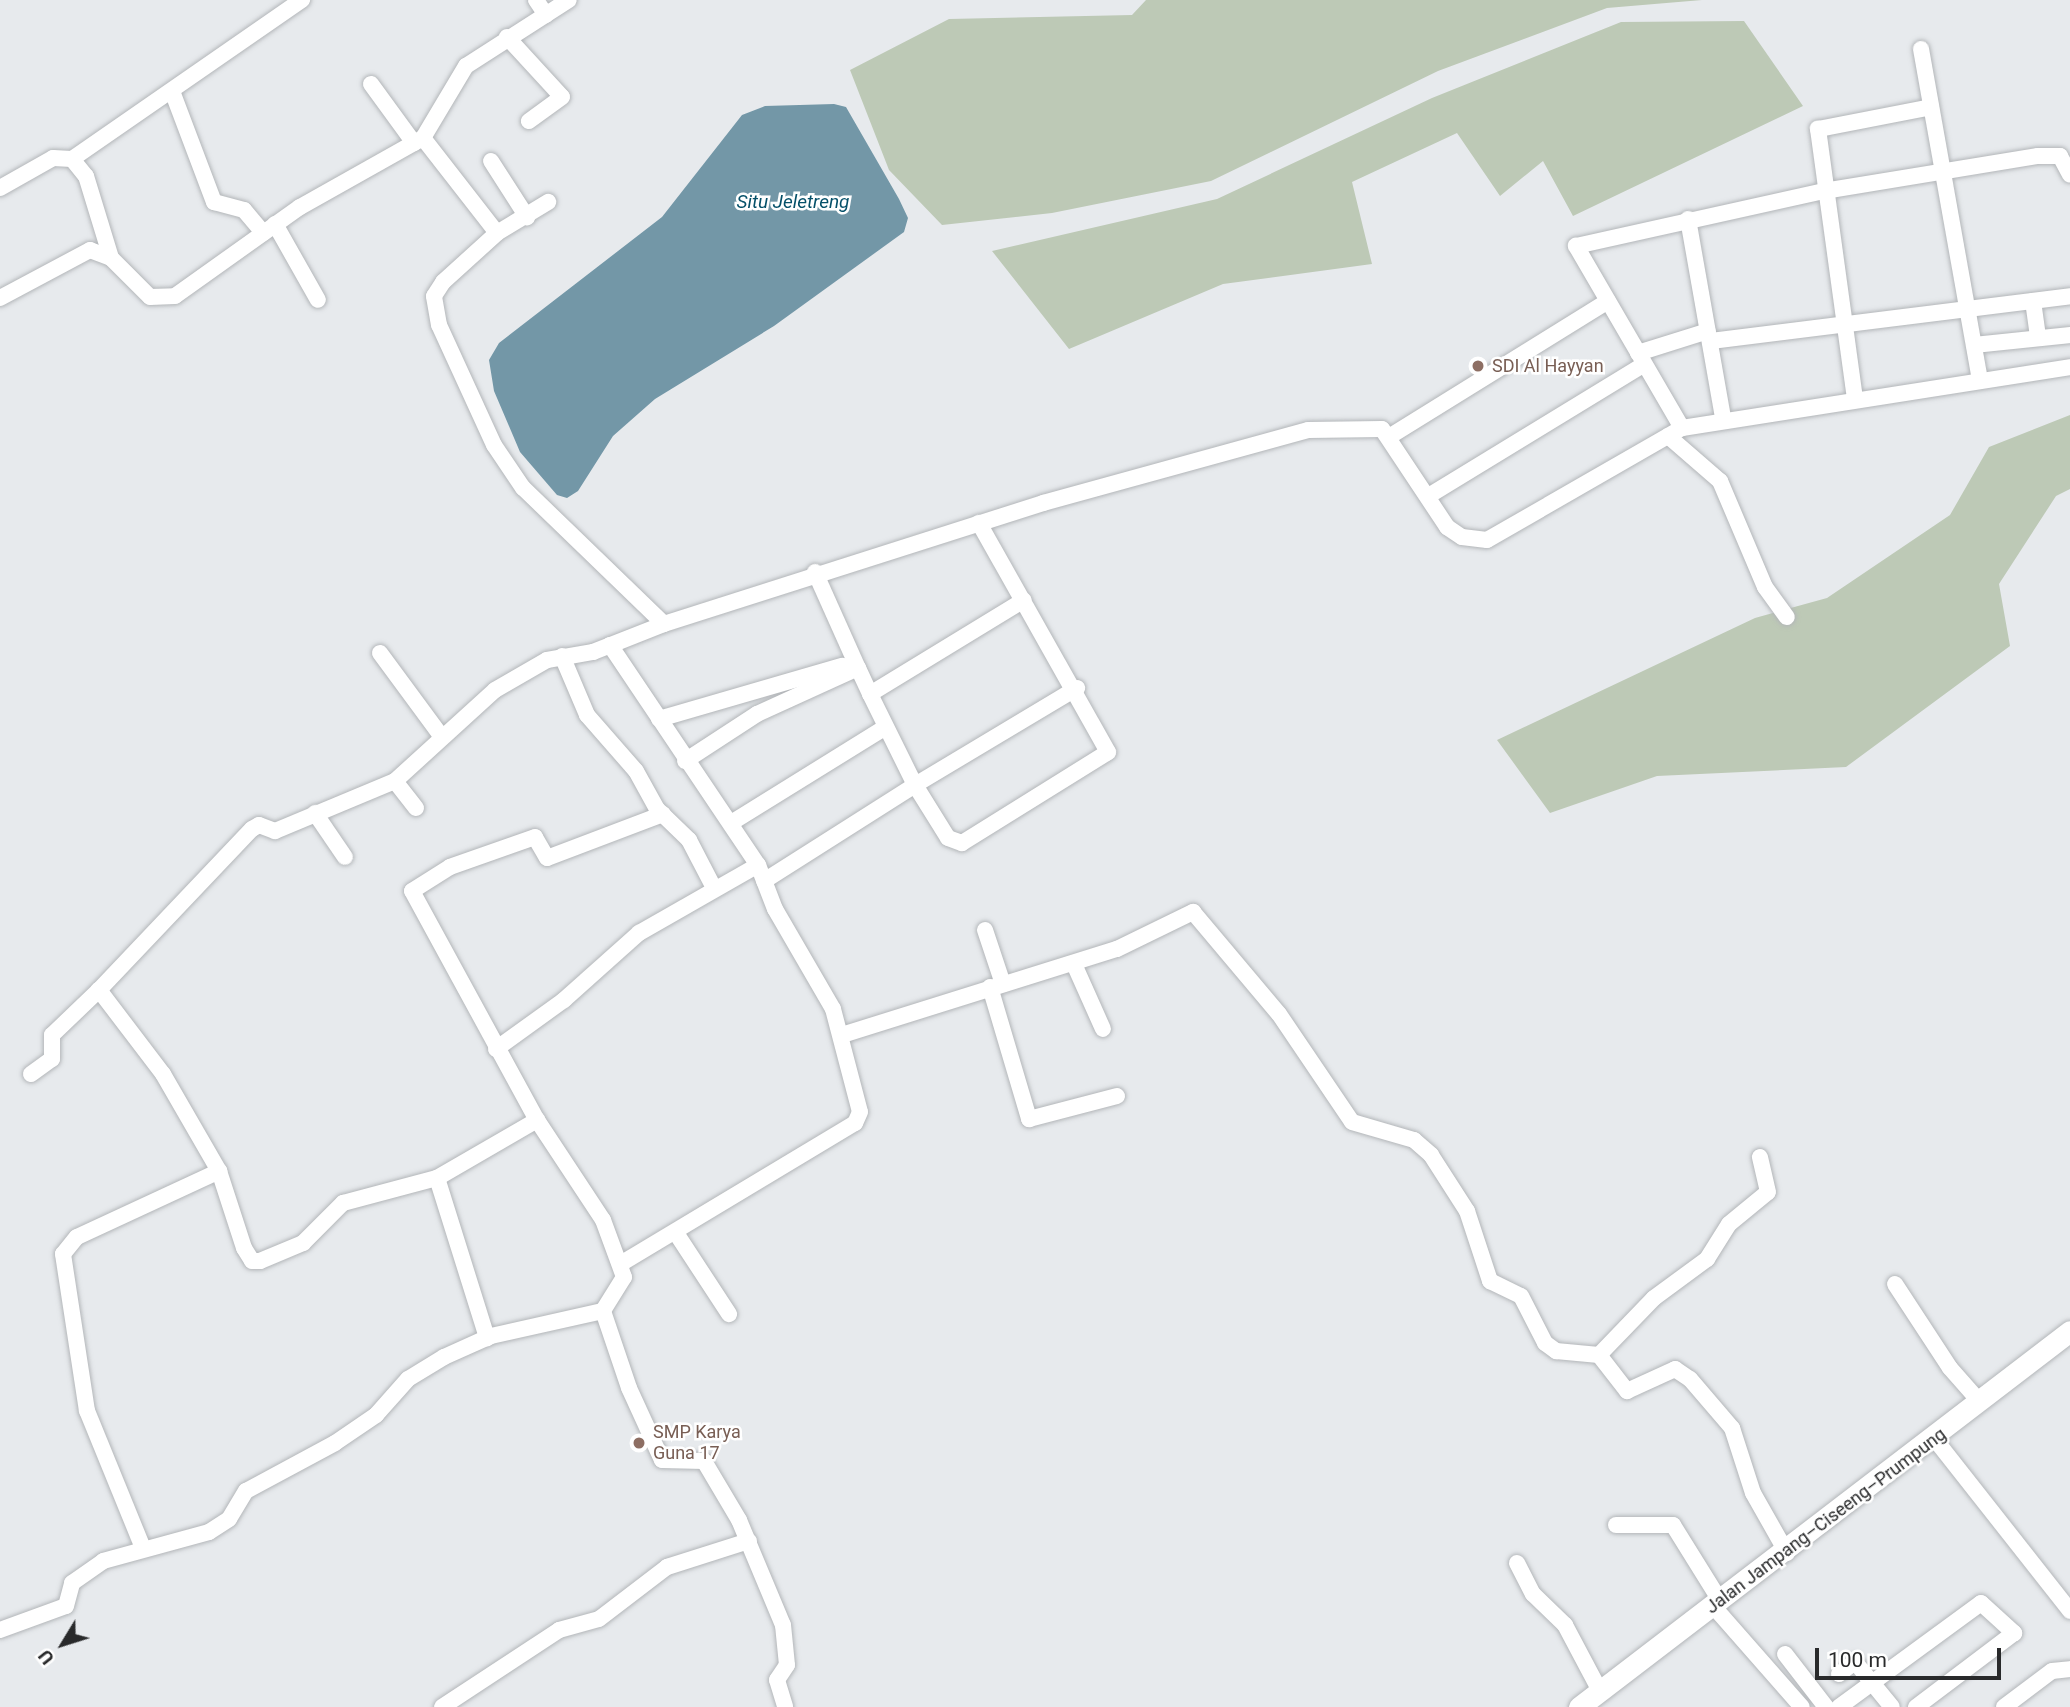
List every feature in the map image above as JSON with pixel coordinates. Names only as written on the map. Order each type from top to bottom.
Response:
[{"type":"main road","name":"Jalan Jampang–Ciseeng–Prumpung","points":[[1579,1707],[1787,1553],[2070,1331]]},
{"type":"street","points":[[0,188],[53,158],[72,159],[302,0]]},
{"type":"street","points":[[536,0],[546,15]]},
{"type":"street","points":[[0,298],[90,250],[111,258],[150,297],[166,300],[269,229],[419,140],[456,77],[507,37],[569,0]]},
{"type":"street","points":[[507,37],[562,97],[529,121]]},
{"type":"street","points":[[1921,49],[1980,380]]},
{"type":"street","points":[[371,84],[497,233]]},
{"type":"street","points":[[172,91],[214,202],[244,210],[269,229],[318,300]]},
{"type":"street","points":[[1855,399],[1816,137],[1825,124],[1931,107]]},
{"type":"street","points":[[1787,617],[1765,587],[1720,481],[1675,432],[1641,359],[1576,246],[1688,219],[1824,191],[2050,154],[2064,159],[2070,175]]},
{"type":"street","points":[[72,159],[86,176],[111,258]]},
{"type":"street","points":[[491,161],[527,218]]},
{"type":"street","points":[[548,202],[527,218],[497,233],[439,289],[439,325],[494,445],[523,488],[664,624]]},
{"type":"street","points":[[1688,219],[1723,418]]},
{"type":"street","points":[[1430,495],[1641,359],[1710,336],[1844,325],[2070,296]]},
{"type":"street","points":[[1392,435],[1608,301]]},
{"type":"street","points":[[2033,301],[2038,338]]},
{"type":"street","points":[[1974,345],[2070,335]]},
{"type":"street","points":[[31,1074],[52,1059],[52,1035],[99,990],[252,830],[259,825],[275,831],[395,781],[442,737],[523,670],[562,656],[610,645],[815,572],[1308,430],[1365,424],[1392,435],[1454,533],[1487,540],[1675,432],[1723,418],[2070,367]]},
{"type":"street","points":[[815,572],[884,728],[915,785],[948,838],[969,841],[1104,757],[1107,740],[979,523]]},
{"type":"street","points":[[870,694],[1024,600]]},
{"type":"street","points":[[610,645],[685,761],[758,864],[764,881],[842,1035],[860,1108],[855,1123],[676,1233],[620,1264]]},
{"type":"street","points":[[380,653],[442,737]]},
{"type":"street","points":[[562,656],[587,715],[663,814],[689,840],[714,888]]},
{"type":"street","points":[[659,719],[856,665]]},
{"type":"street","points":[[685,761],[757,714],[856,665]]},
{"type":"street","points":[[764,881],[915,785],[1077,688]]},
{"type":"street","points":[[731,823],[884,728]]},
{"type":"street","points":[[395,781],[416,808]]},
{"type":"street","points":[[315,813],[345,857]]},
{"type":"street","points":[[0,1630],[66,1605],[72,1583],[84,1574],[143,1548],[209,1532],[229,1519],[247,1491],[376,1415],[424,1368],[488,1338],[603,1311],[624,1284],[620,1264],[592,1198],[537,1120],[412,891],[450,867],[536,837],[547,858],[663,814]]},
{"type":"street","points":[[496,1049],[564,1000],[639,933],[758,864]]},
{"type":"street","points":[[842,1035],[996,985],[1074,964],[1196,914],[1237,971],[1279,1014],[1352,1122],[1373,1133],[1406,1136],[1432,1155],[1468,1211],[1490,1281],[1521,1296],[1545,1343],[1556,1351],[1599,1355],[1627,1391],[1675,1369],[1690,1379],[1732,1428],[1753,1493],[1787,1553]]},
{"type":"street","points":[[985,930],[1029,1119],[1117,1096]]},
{"type":"street","points":[[1074,964],[1103,1029]]},
{"type":"street","points":[[99,990],[170,1084],[219,1171],[251,1261],[303,1243],[343,1203],[437,1178],[537,1120]]},
{"type":"street","points":[[1599,1355],[1654,1298],[1707,1259],[1729,1224],[1768,1192],[1760,1157]]},
{"type":"street","points":[[143,1548],[87,1410],[63,1254],[76,1237],[219,1171]]},
{"type":"street","points":[[437,1178],[488,1338]]},
{"type":"street","points":[[676,1233],[729,1314]]},
{"type":"street","points":[[1895,1284],[1950,1368],[1980,1402]]},
{"type":"street","points":[[603,1311],[658,1456],[670,1464],[704,1461],[749,1541],[783,1625],[787,1665],[777,1680],[785,1707]]},
{"type":"street","points":[[1934,1438],[2070,1611]]},
{"type":"street","points":[[1616,1525],[1646,1530],[1673,1525],[1718,1604],[1802,1707]]},
{"type":"street","points":[[442,1707],[559,1630],[599,1619],[667,1567],[749,1541]]},
{"type":"street","points":[[1517,1563],[1533,1594],[1565,1625],[1601,1693]]},
{"type":"street","points":[[1839,1707],[1875,1684],[1981,1603],[2014,1633],[1916,1707]]},
{"type":"street","points":[[1785,1654],[1826,1707]]},
{"type":"street","points":[[1839,1674],[1855,1662],[1892,1707]]},
{"type":"street","points":[[2004,1707],[2052,1671],[2070,1669]]},
{"type":"green space","points":[[1146,0],[1702,0],[1607,8],[1438,71],[1211,181],[1052,213],[942,225],[889,170],[850,70],[949,19],[1132,15]]},
{"type":"green space","points":[[1744,21],[1803,106],[1573,216],[1543,161],[1500,196],[1457,133],[1352,182],[1372,264],[1223,284],[1069,349],[992,251],[1217,199],[1432,98],[1621,22]]},
{"type":"green space","points":[[2070,415],[2070,489],[2056,496],[1999,584],[2010,646],[1846,767],[1657,776],[1550,813],[1497,740],[1755,618],[1827,598],[1950,515],[1989,447]]},
{"type":"water","name":"Situ Jeletreng","points":[[834,104],[846,107],[899,199],[908,218],[904,232],[774,326],[655,399],[613,436],[578,491],[567,498],[557,495],[520,452],[494,391],[489,360],[499,343],[662,217],[742,115],[765,106]]},
{"type":"place","name":"SDI Al Hayyan","points":[[1478,366]]},
{"type":"place","name":"SMP Karya Guna 17","points":[[639,1443]]}]
